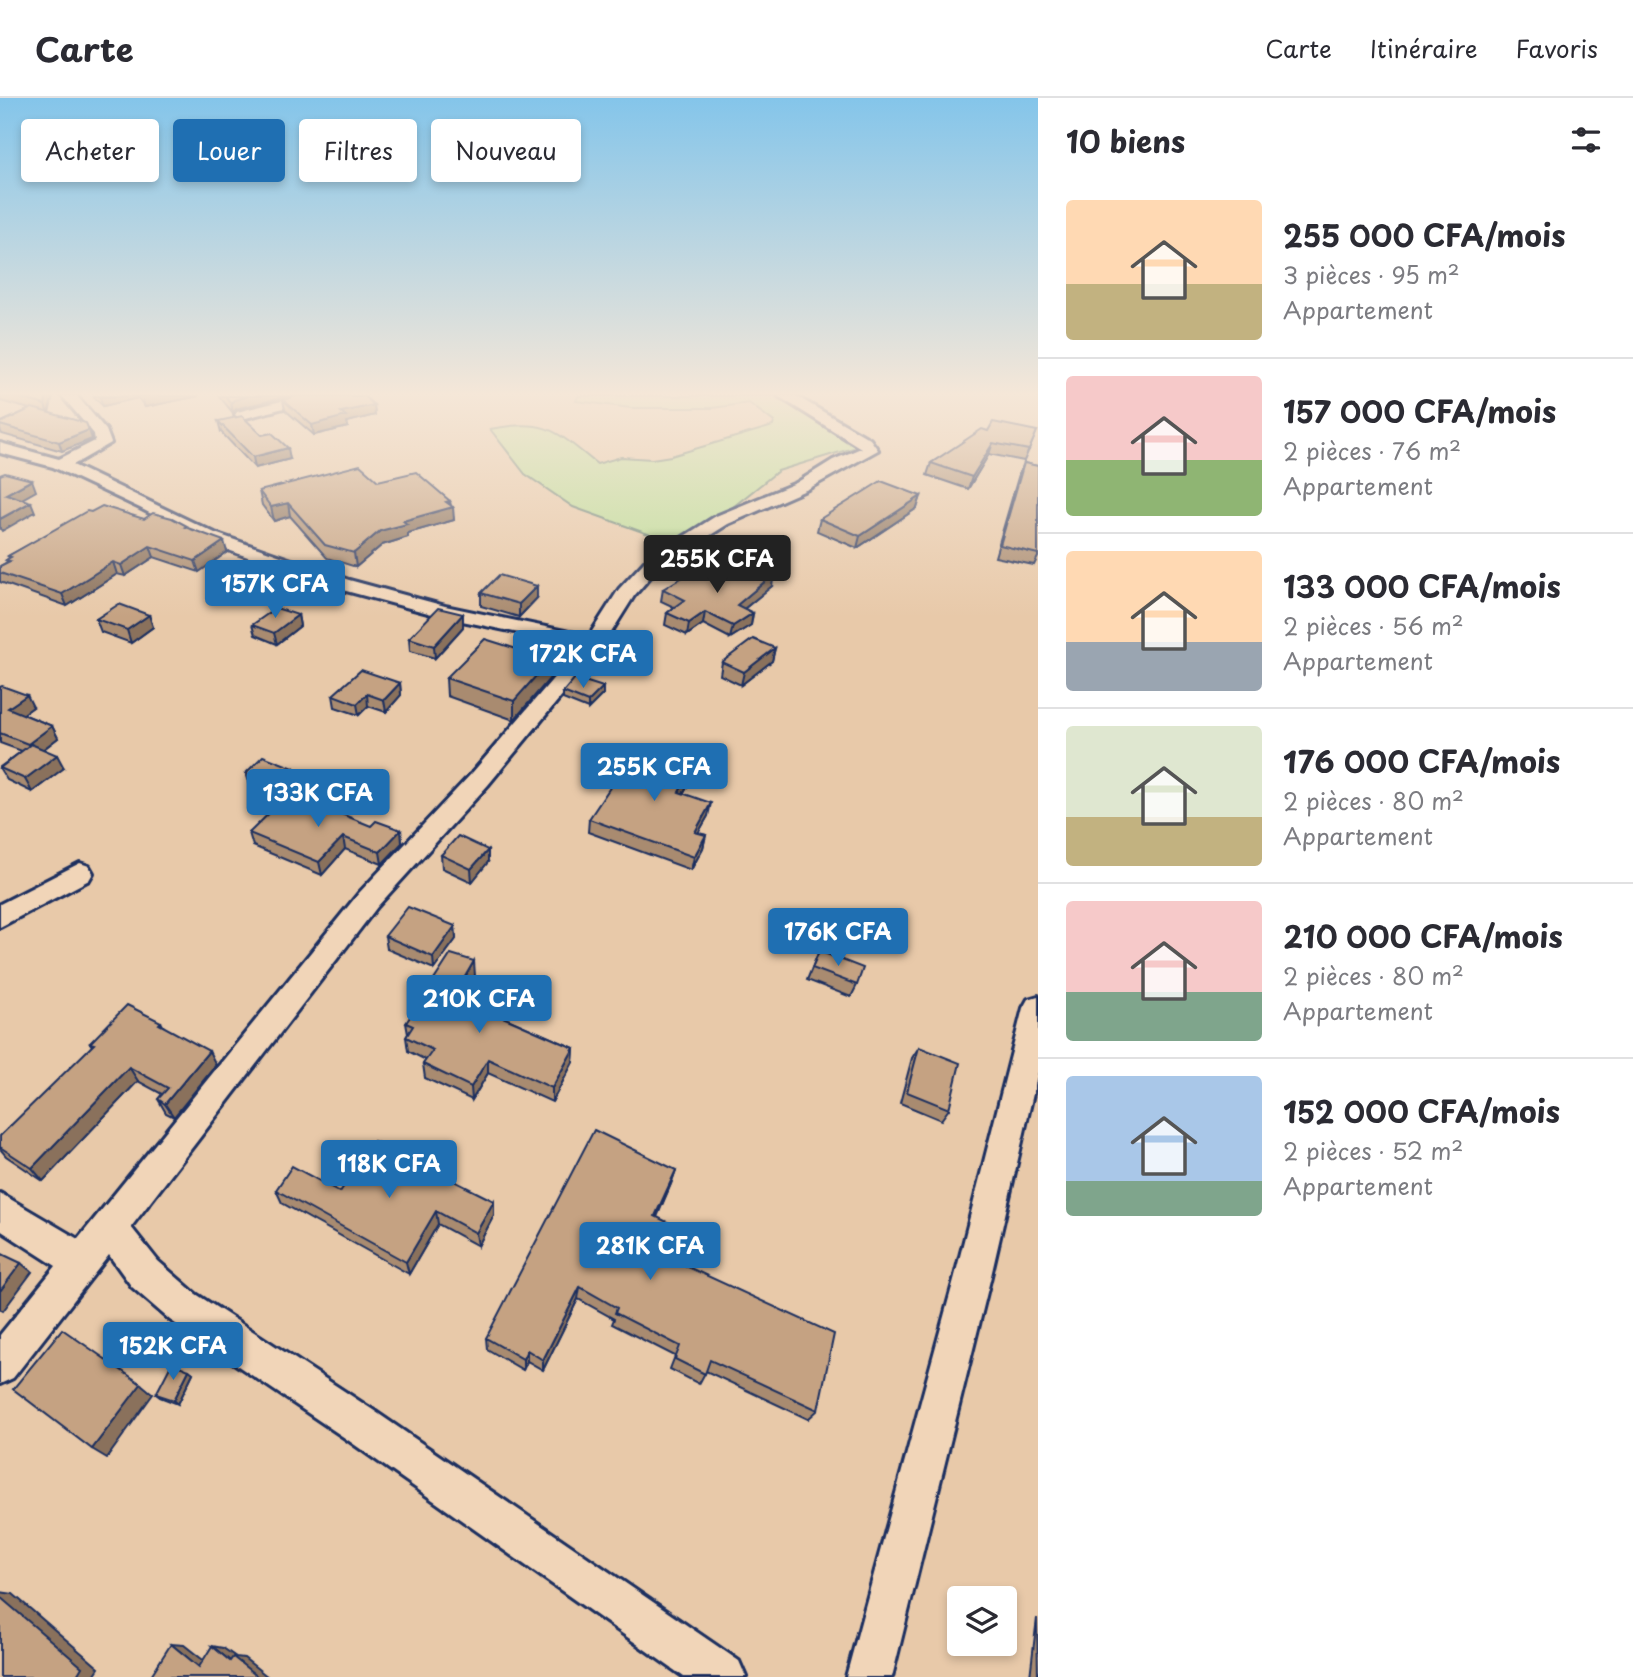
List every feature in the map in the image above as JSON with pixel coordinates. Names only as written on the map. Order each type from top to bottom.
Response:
[{"type":"street","points":[[71,470],[146,504],[200,533],[342,584],[443,611],[595,643]]},
{"type":"street","points":[[0,1366],[80,1261],[368,900],[480,779],[595,643],[626,593],[651,565],[722,520],[802,486],[832,470]]},
{"type":"street","points":[[0,917],[80,873]]},
{"type":"street","points":[[870,1677],[1036,1025]]},
{"type":"street","points":[[0,1210],[80,1261]]},
{"type":"street","points":[[108,1226],[145,1274],[183,1307],[359,1424],[723,1677]]},
{"type":"green space","points":[[522,470],[782,470],[718,519],[673,543],[573,507]]},
{"type":"building","points":[[342,470],[365,470],[378,481],[416,472],[450,501],[446,502],[453,507],[403,521],[407,524],[380,531],[354,553],[325,545],[288,503],[271,507],[259,491]]},
{"type":"building","points":[[951,470],[977,470],[972,477]]},
{"type":"building","points":[[1022,470],[1038,470],[1038,554],[1000,545]]},
{"type":"building","points":[[5,473],[32,480],[6,494],[31,502],[0,519],[0,475]]},
{"type":"building","points":[[881,481],[921,496],[860,536],[820,519]]},
{"type":"building","points":[[102,506],[144,519],[153,513],[172,518],[187,526],[185,527],[224,541],[195,561],[150,546],[121,565],[113,562],[62,594],[0,573],[0,566],[10,561],[6,560],[11,557],[8,556],[87,511],[91,512]]},
{"type":"building","points":[[748,564],[774,574],[737,605],[753,613],[733,626],[705,612],[689,623],[667,613],[685,600],[663,589],[693,571],[720,583]]},
{"type":"building","points":[[499,575],[537,586],[519,604],[481,593]]},
{"type":"building","points":[[119,604],[149,615],[127,630],[96,619]]},
{"type":"building","points":[[276,608],[298,615],[274,633],[252,625]]},
{"type":"building","points":[[438,608],[463,614],[434,646],[409,638]]},
{"type":"building","points":[[485,639],[520,650],[529,640],[554,648],[545,657],[551,659],[514,701],[446,678]]},
{"type":"building","points":[[753,639],[775,648],[744,672],[722,662]]},
{"type":"building","points":[[361,670],[400,683],[384,700],[367,694],[357,704],[333,695]]},
{"type":"building","points":[[575,678],[603,687],[588,702],[563,692]]},
{"type":"building","points":[[2,686],[27,695],[8,708],[52,726],[28,744],[0,733]]},
{"type":"building","points":[[31,744],[57,755],[25,779],[0,768]]},
{"type":"building","points":[[637,747],[695,765],[679,792],[711,803],[695,832],[706,835],[694,857],[589,819]]},
{"type":"building","points":[[263,756],[294,768],[276,785],[246,773]]},
{"type":"building","points":[[290,793],[371,826],[376,821],[401,830],[380,852],[343,837],[319,862],[249,833]]},
{"type":"building","points":[[458,836],[488,850],[471,869],[441,855]]},
{"type":"building","points":[[408,907],[455,926],[433,957],[385,936]]},
{"type":"building","points":[[819,951],[863,968],[857,985],[812,968]]},
{"type":"building","points":[[451,954],[474,961],[454,996],[574,1048],[552,1088],[488,1059],[471,1087],[423,1064],[433,1050],[406,1037],[413,1026],[406,1023]]},
{"type":"building","points":[[127,1005],[209,1051],[165,1104],[158,1099],[168,1088],[129,1067],[32,1168],[0,1147],[0,1136],[94,1044],[90,1043]]},
{"type":"building","points":[[919,1047],[960,1063],[949,1109],[907,1092]]},
{"type":"building","points":[[594,1130],[676,1170],[655,1216],[677,1227],[664,1256],[834,1334],[818,1410],[710,1360],[705,1374],[675,1359],[680,1346],[615,1313],[617,1308],[580,1287],[543,1360],[527,1350],[523,1359],[486,1338]]},
{"type":"building","points":[[374,1141],[494,1201],[476,1233],[436,1211],[406,1262],[276,1190],[292,1166],[340,1192]]},
{"type":"building","points":[[0,1253],[21,1263],[0,1291]]},
{"type":"building","points":[[62,1329],[141,1384],[92,1449],[13,1389]]},
{"type":"building","points":[[172,1363],[189,1370],[174,1400],[156,1394]]},
{"type":"building","points":[[0,1597],[82,1667],[76,1677],[0,1677]]},
{"type":"building","points":[[171,1644],[199,1667],[212,1646],[230,1661],[233,1657],[258,1677],[150,1677]]}]
